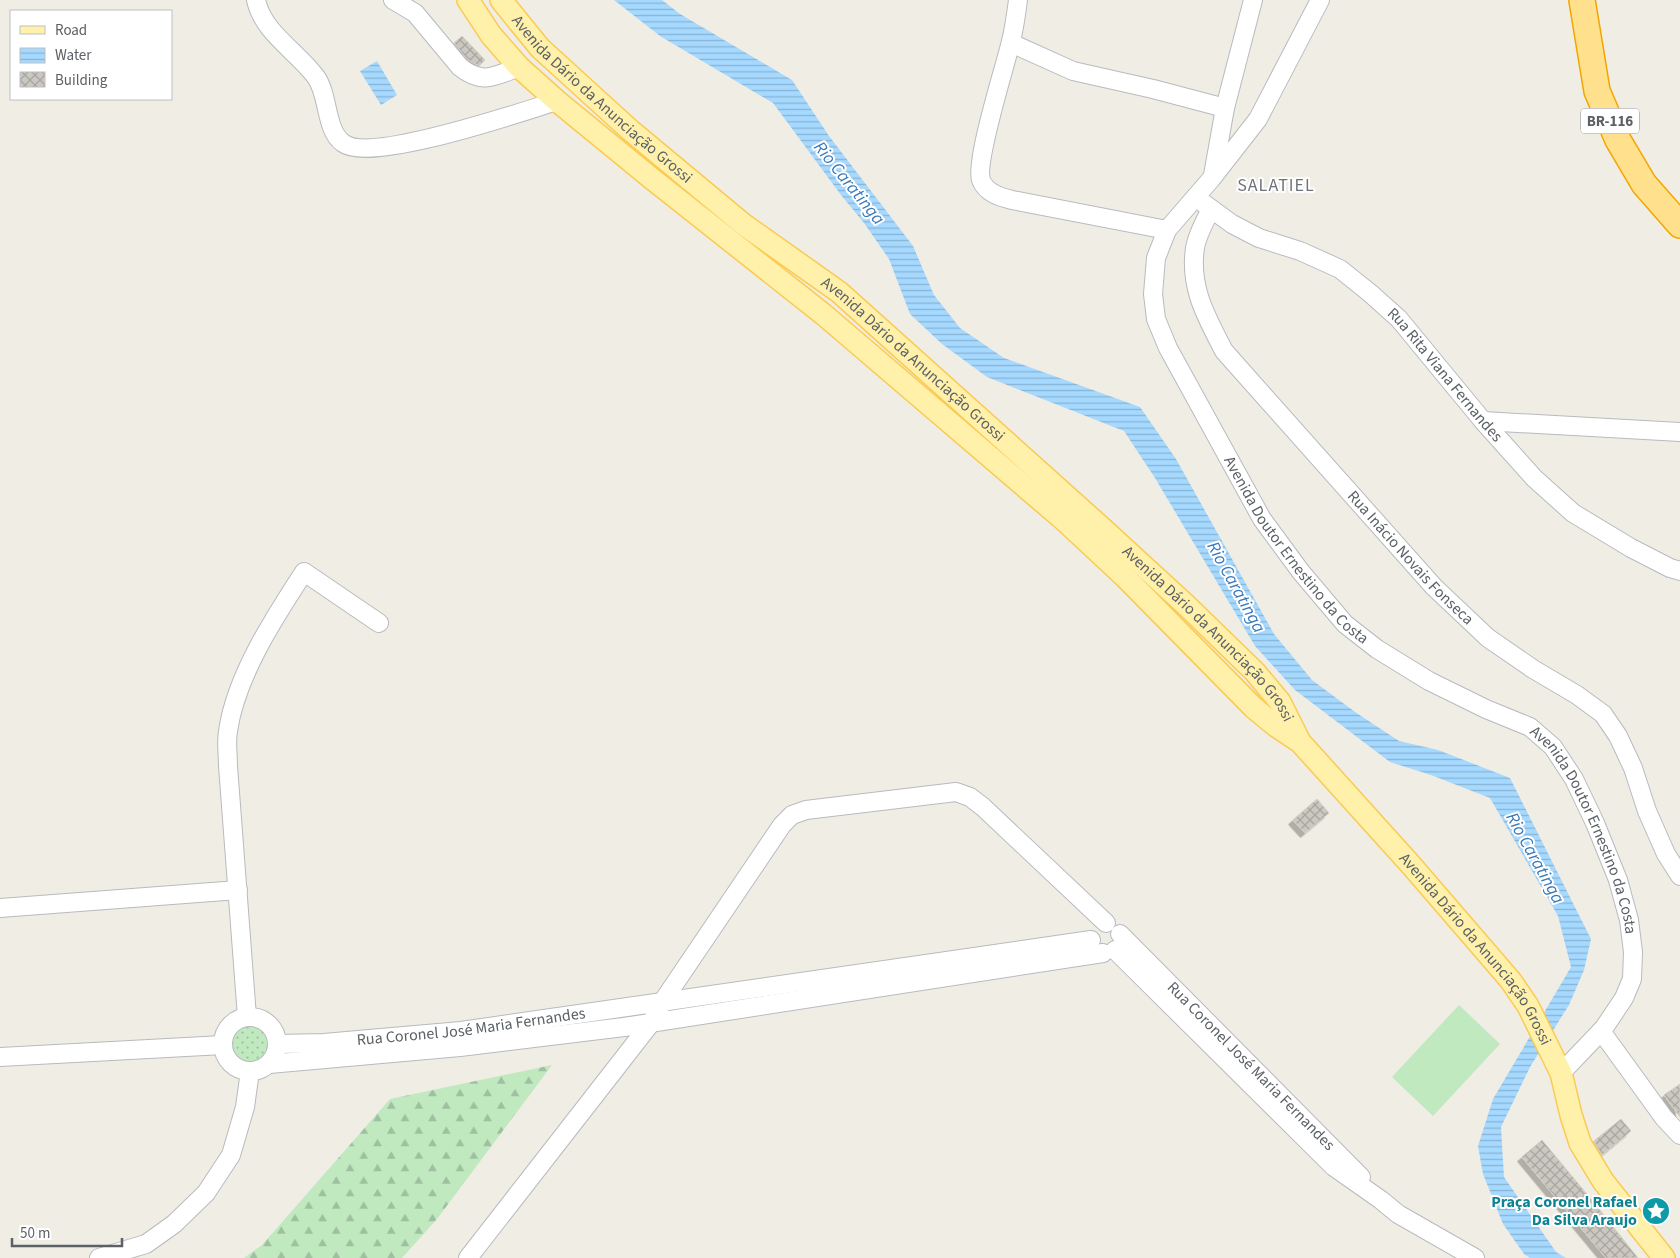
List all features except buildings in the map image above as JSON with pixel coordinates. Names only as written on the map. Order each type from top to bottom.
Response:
[{"type":"highway","name":"BR-116","points":[[1582,0],[1596,91],[1618,140],[1644,184],[1680,225]]},
{"type":"highway","name":"BR-116","points":[[1595,0],[1608,83],[1636,141],[1680,201]]},
{"type":"main road","name":"Avenida Dário da Anunciação Grossi","points":[[468,0],[491,35],[518,67],[651,178],[823,314],[1065,521],[1125,577],[1254,708],[1300,742],[1511,981],[1528,1006],[1561,1073]]},
{"type":"main road","name":"Avenida Dário da Anunciação Grossi","points":[[501,0],[540,48],[630,130],[743,224],[839,292],[1186,605],[1255,672],[1280,702],[1300,742]]},
{"type":"main road","points":[[823,314],[839,292]]},
{"type":"main road","points":[[1561,1073],[1580,1143],[1603,1181],[1664,1258]]},
{"type":"street","points":[[256,0],[264,22],[317,78],[324,95],[333,131],[342,143],[351,147],[368,149],[436,138],[557,101]]},
{"type":"street","points":[[394,0],[415,13],[460,67],[469,74],[479,78],[493,77],[518,67]]},
{"type":"street","points":[[1018,0],[1011,43],[982,154],[981,179],[988,191],[1012,200],[1167,230]]},
{"type":"street","points":[[1212,178],[1225,108],[1253,0]]},
{"type":"street","name":"Avenida Doutor Ernestino da Costa","points":[[1320,0],[1258,119],[1196,198],[1167,230],[1156,258],[1153,294],[1156,319],[1168,348],[1262,519],[1345,624],[1377,649],[1429,681],[1486,709],[1530,727],[1553,747],[1574,779],[1595,823],[1618,880],[1629,920],[1633,952],[1632,979],[1624,998],[1601,1031]]},
{"type":"street","points":[[1011,43],[1073,71],[1153,88],[1225,108]]},
{"type":"street","name":"Rua Rita Viana Fernandes","points":[[1196,198],[1232,224],[1259,238],[1300,251],[1340,269],[1399,320],[1483,421],[1534,478],[1573,513],[1631,548],[1670,568],[1680,571]]},
{"type":"street","name":"Rua Inácio Novais Fonseca","points":[[1211,209],[1195,247],[1194,277],[1202,309],[1224,351],[1434,587],[1488,638],[1533,669],[1577,695],[1603,714],[1618,736],[1633,768],[1647,811],[1666,854],[1680,876]]},
{"type":"street","points":[[1483,421],[1680,432]]},
{"type":"street","points":[[248,1017],[228,766],[227,733],[233,707],[274,618],[304,572],[380,623]]},
{"type":"street","points":[[468,1258],[650,1023],[782,825],[792,815],[806,810],[956,792],[970,797],[1106,923],[1115,926],[1113,946]]},
{"type":"street","points":[[0,908],[238,890]]},
{"type":"street","points":[[1106,923],[1096,926],[1091,940],[1095,948],[1113,946]]},
{"type":"street","name":"Rua Coronel José Maria Fernandes","points":[[278,1044],[324,1043],[461,1031],[1091,940]]},
{"type":"street","points":[[269,1064],[460,1047],[624,1027],[1113,946]]},
{"type":"street","name":"Rua Coronel José Maria Fernandes","points":[[1113,946],[1342,1157],[1381,1200],[1398,1214],[1475,1258]]},
{"type":"street","points":[[624,1027],[620,1021],[622,1014],[630,1006]]},
{"type":"street","points":[[248,1017],[262,1019],[270,1024],[275,1032],[278,1044],[275,1057],[269,1064],[262,1069],[250,1071],[237,1068],[230,1062],[225,1055],[223,1045],[224,1036],[228,1028],[235,1021],[248,1017]]},
{"type":"street","points":[[1561,1073],[1601,1031],[1664,1118],[1680,1135]]},
{"type":"street","points":[[0,1057],[223,1045]]},
{"type":"street","points":[[99,1258],[146,1244],[174,1224],[206,1192],[231,1155],[245,1107],[250,1071]]},
{"type":"green space","points":[[1459,1005],[1500,1044],[1433,1116],[1392,1077]]},
{"type":"green space","points":[[247,1026],[255,1026],[262,1029],[268,1035],[271,1046],[268,1057],[262,1063],[255,1066],[247,1066],[240,1063],[234,1057],[231,1050],[231,1042],[234,1035],[240,1029]]},
{"type":"green space","points":[[552,1065],[437,1219],[402,1258],[244,1258],[262,1245],[390,1099]]},
{"type":"water","name":"Rio Caratinga","points":[[614,0],[662,0],[680,14],[792,80],[829,136],[913,246],[934,295],[960,328],[1004,358],[1140,407],[1176,459],[1274,634],[1312,680],[1355,712],[1399,741],[1438,750],[1510,778],[1591,939],[1584,970],[1569,1005],[1530,1067],[1501,1127],[1504,1177],[1556,1252],[1566,1258],[1530,1258],[1524,1254],[1503,1224],[1483,1174],[1478,1146],[1493,1099],[1571,967],[1558,916],[1490,798],[1431,775],[1390,762],[1295,690],[1255,646],[1155,478],[1124,431],[987,377],[942,344],[910,314],[889,259],[773,103],[660,36]]},
{"type":"water","points":[[377,61],[397,95],[381,105],[360,71]]},
{"type":"place","name":"Praça Coronel Rafael Da Silva Araujo","points":[[1656,1211]]},
{"type":"district","name":"SALATIEL","points":[[1276,185]]}]
